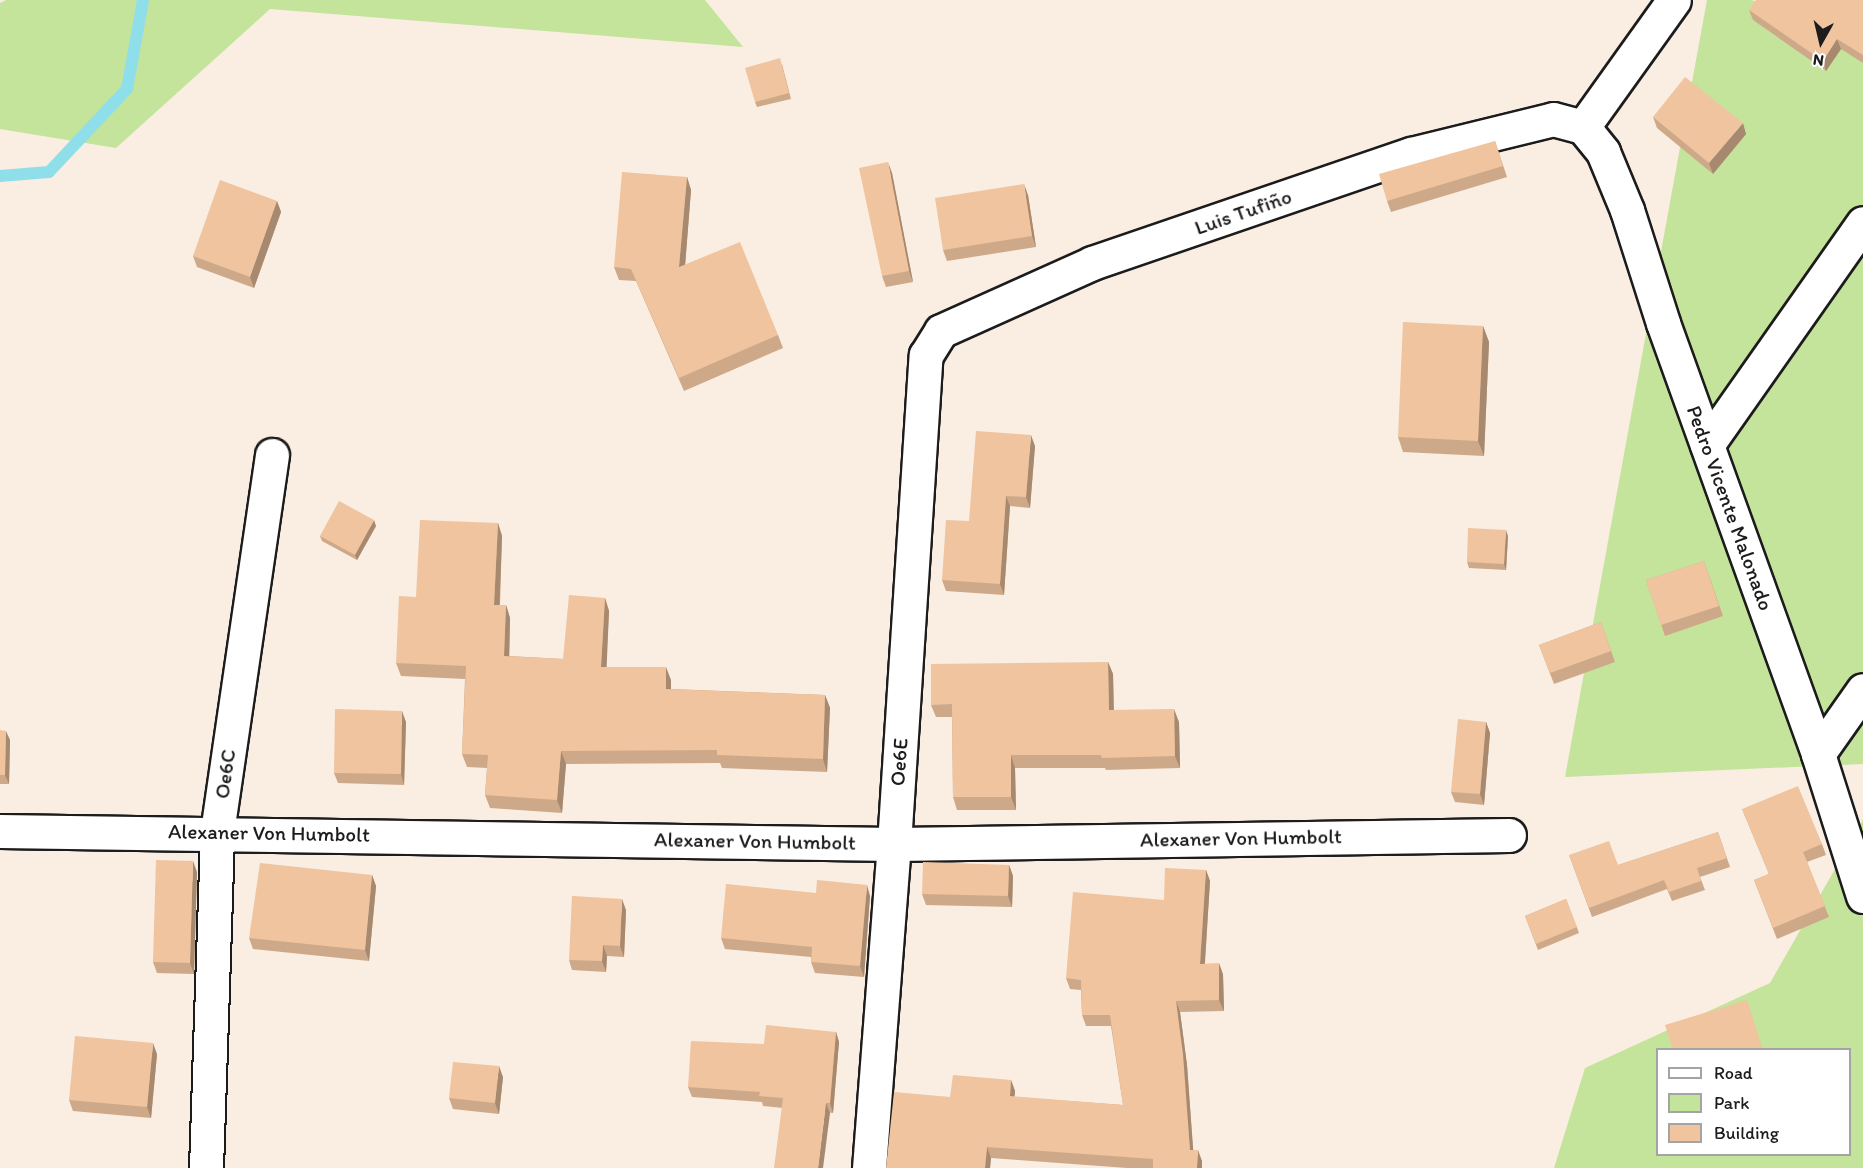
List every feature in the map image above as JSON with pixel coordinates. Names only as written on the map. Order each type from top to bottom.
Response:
[{"type":"street","points":[[1583,127],[1674,0]]},
{"type":"street","name":"Luis Tufiño","points":[[926,356],[941,331],[1092,263],[1411,154],[1553,119],[1583,127]]},
{"type":"street","name":"Pedro Vicente Malonado","points":[[1583,127],[1603,152],[1627,210],[1707,445],[1818,754],[1863,896]]},
{"type":"street","points":[[1707,445],[1863,223]]},
{"type":"street","name":"Oe6E","points":[[869,1168],[894,843],[926,356]]},
{"type":"street","name":"Oe6C","points":[[206,1168],[217,832],[272,455]]},
{"type":"street","points":[[1818,754],[1863,690]]},
{"type":"street","name":"Alexaner Von Humbolt","points":[[0,831],[217,832],[894,843],[1509,835]]},
{"type":"green space","points":[[6,0],[705,0],[743,47],[270,9],[116,148],[0,129],[0,3]]},
{"type":"green space","points":[[1707,0],[1751,0],[1863,29],[1863,764],[1565,777]]},
{"type":"green space","points":[[1863,820],[1863,1168],[1554,1168],[1585,1068],[1770,983]]},
{"type":"building","points":[[1756,0],[1863,0],[1863,55],[1837,39],[1823,61],[1749,10]]},
{"type":"building","points":[[780,58],[789,93],[755,102],[745,68]]},
{"type":"building","points":[[1685,77],[1743,123],[1709,163],[1653,117]]},
{"type":"building","points":[[1495,141],[1503,166],[1387,201],[1379,174]]},
{"type":"building","points":[[888,162],[909,271],[882,276],[859,168]]},
{"type":"building","points":[[622,172],[687,177],[679,267],[740,242],[778,335],[679,378],[631,269],[614,267]]},
{"type":"building","points":[[220,180],[277,201],[250,277],[193,256]]},
{"type":"building","points":[[1024,184],[1032,236],[943,250],[935,198]]},
{"type":"building","points":[[1403,322],[1483,326],[1478,441],[1398,437]]},
{"type":"building","points":[[976,431],[1031,435],[1026,497],[1006,496],[1000,584],[942,580],[946,520],[969,521]]},
{"type":"building","points":[[339,501],[374,520],[355,555],[320,536]]},
{"type":"building","points":[[420,520],[498,523],[494,605],[506,605],[504,656],[563,659],[569,595],[605,598],[601,667],[666,667],[666,689],[825,695],[823,759],[717,755],[717,750],[561,751],[557,800],[485,795],[488,755],[462,754],[466,666],[396,663],[399,596],[416,597]]},
{"type":"building","points":[[1468,528],[1506,530],[1504,564],[1467,562]]},
{"type":"building","points":[[1704,561],[1719,606],[1661,625],[1646,580]]},
{"type":"building","points":[[1601,622],[1611,651],[1550,673],[1539,645]]},
{"type":"building","points":[[1108,662],[1109,710],[1174,709],[1175,756],[1102,758],[1101,755],[1011,755],[1011,797],[953,797],[952,704],[931,705],[931,664]]},
{"type":"building","points":[[335,709],[402,711],[401,774],[334,773]]},
{"type":"building","points":[[1458,719],[1486,722],[1480,794],[1451,792]]},
{"type":"building","points":[[0,730],[6,731],[5,775],[0,775]]},
{"type":"building","points":[[1798,786],[1822,844],[1803,852],[1825,906],[1773,928],[1754,880],[1769,874],[1742,809]]},
{"type":"building","points":[[1718,832],[1727,858],[1697,868],[1701,881],[1669,892],[1664,880],[1589,908],[1569,855],[1609,841],[1618,865]]},
{"type":"building","points":[[156,860],[193,861],[190,963],[153,962]]},
{"type":"building","points":[[923,862],[1009,865],[1008,896],[922,894]]},
{"type":"building","points":[[260,863],[372,875],[365,950],[249,938]]},
{"type":"building","points":[[1165,868],[1206,870],[1200,964],[1219,963],[1219,1000],[1176,1001],[1183,1054],[1190,1150],[1198,1150],[1197,1168],[1153,1168],[1153,1159],[987,1147],[985,1168],[886,1168],[894,1092],[950,1097],[953,1075],[1011,1080],[1010,1096],[1123,1105],[1110,1015],[1082,1015],[1081,980],[1066,978],[1073,892],[1164,900]]},
{"type":"building","points":[[817,880],[867,885],[860,966],[811,962],[812,947],[721,938],[726,884],[816,893]]},
{"type":"building","points":[[572,896],[622,899],[620,946],[603,945],[602,961],[569,960]]},
{"type":"building","points":[[1566,899],[1577,927],[1536,944],[1525,916]]},
{"type":"building","points":[[1747,1000],[1762,1048],[1672,1048],[1665,1025]]},
{"type":"building","points":[[766,1025],[836,1032],[830,1103],[826,1103],[818,1168],[774,1168],[783,1098],[759,1096],[760,1092],[688,1087],[691,1041],[764,1044]]},
{"type":"building","points":[[75,1036],[153,1043],[147,1107],[69,1100]]},
{"type":"building","points":[[453,1062],[499,1066],[495,1103],[449,1098]]},
{"type":"waterway","points":[[0,176],[49,172],[127,89],[143,0]]}]
